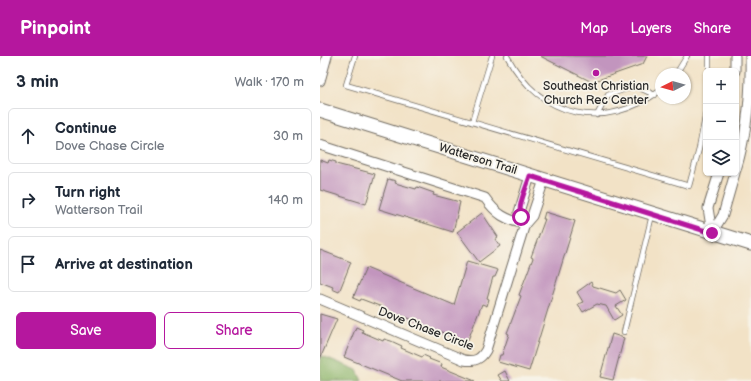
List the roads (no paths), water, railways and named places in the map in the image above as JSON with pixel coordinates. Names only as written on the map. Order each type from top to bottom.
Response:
[{"type":"main road","name":"Watterson Trail","points":[[320,110],[751,244]]},
{"type":"street","points":[[320,81],[327,56]]},
{"type":"street","points":[[735,56],[735,68]]},
{"type":"street","points":[[739,157],[746,126],[749,102],[750,56]]},
{"type":"street","points":[[320,145],[485,198],[495,212],[502,218],[525,224]]},
{"type":"street","name":"Dove Chase Circle","points":[[525,224],[519,212],[530,176]]},
{"type":"street","points":[[712,233],[708,208],[718,176]]},
{"type":"street","points":[[712,233],[723,215],[734,176]]},
{"type":"street","name":"Dove Chase Circle","points":[[320,299],[464,360],[477,360],[482,357],[486,350],[525,224],[532,216],[544,180]]},
{"type":"lane","points":[[355,56],[346,85],[689,186],[703,125]]},
{"type":"lane","points":[[472,122],[492,56]]},
{"type":"lane","points":[[507,56],[516,72],[531,90],[548,102],[574,113],[597,115],[614,113],[630,108],[655,95]]},
{"type":"lane","points":[[679,68],[686,56]]},
{"type":"lane","points":[[709,56],[709,68]]},
{"type":"lane","points":[[597,115],[608,95],[635,86],[655,95]]},
{"type":"lane","points":[[624,332],[653,214]]},
{"type":"place","name":"Southeast Christian Church Rec Center","points":[[596,73]]}]
